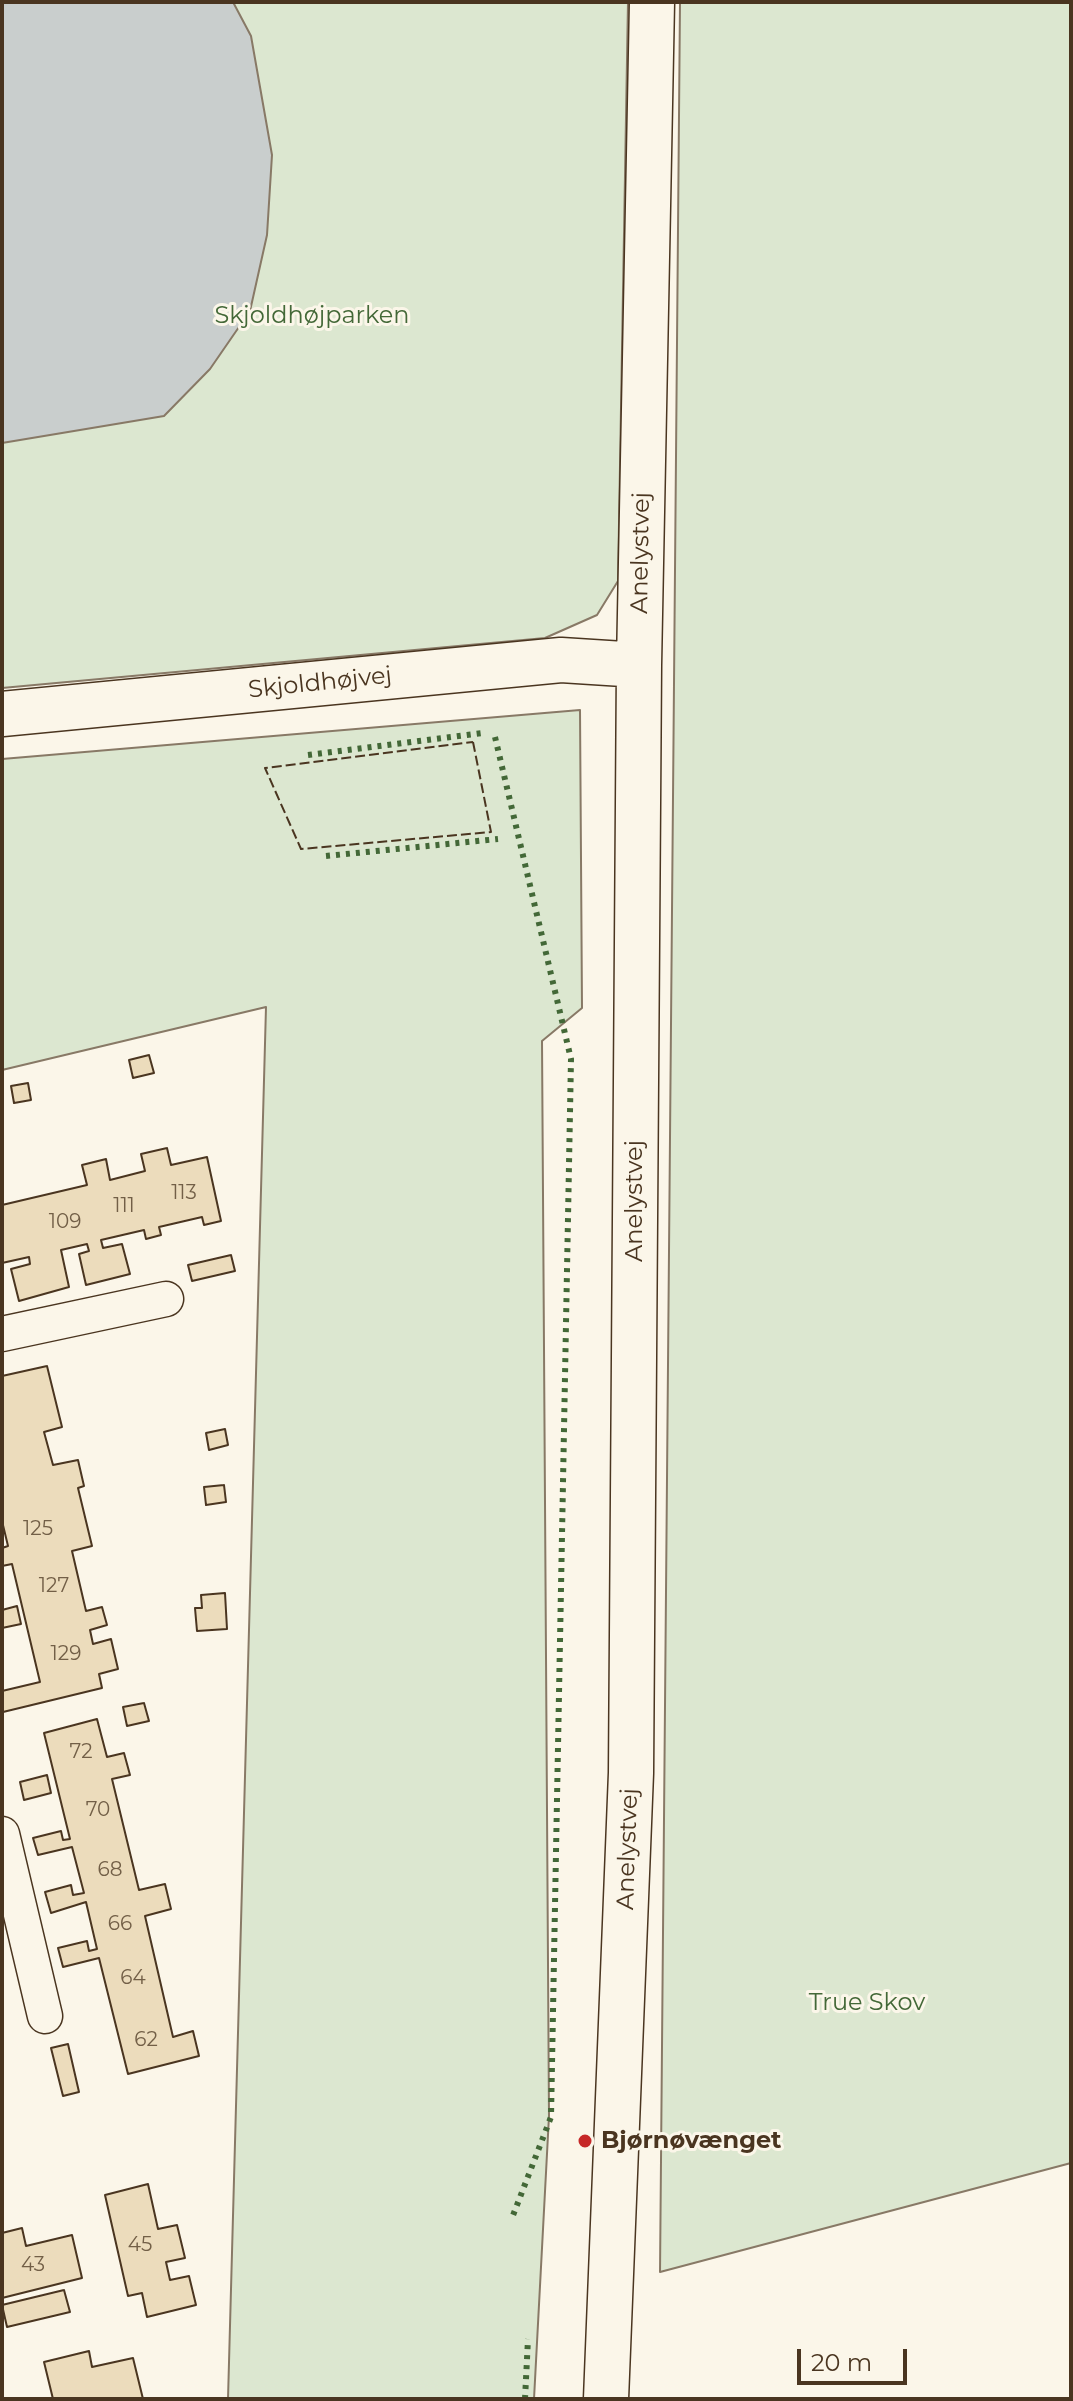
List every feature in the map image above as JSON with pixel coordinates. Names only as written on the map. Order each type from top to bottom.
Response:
[{"type":"street","name":"Anelystvej","points":[[606,2399],[631,1773],[639,665],[652,2]]},
{"type":"street","name":"Skjoldhøjvej","points":[[2,714],[561,660],[639,665]]},
{"type":"street","points":[[2,1334],[166,1299]]},
{"type":"street","points":[[2,1834],[45,2016]]},
{"type":"green space","name":"Skjoldhøjparken","points":[[2,2],[628,2],[618,581],[597,615],[545,638],[2,688]]},
{"type":"green space","name":"True Skov","points":[[680,2],[1071,2],[1071,2163],[660,2272]]},
{"type":"green space","points":[[580,710],[582,1008],[542,1041],[549,2116],[534,2399],[228,2399],[266,1007],[2,1070],[2,759]]},
{"type":"shaded area","points":[[2,2],[233,2],[251,36],[272,155],[267,235],[250,311],[210,369],[164,416],[2,443]]},
{"type":"building","points":[[149,1055],[154,1073],[133,1078],[129,1060]]},
{"type":"building","points":[[28,1083],[31,1100],[14,1103],[11,1086]]},
{"type":"building","points":[[167,1148],[171,1165],[207,1157],[221,1221],[204,1225],[202,1217],[159,1227],[161,1235],[146,1239],[144,1230],[101,1240],[103,1248],[122,1244],[130,1274],[86,1285],[79,1254],[89,1251],[87,1244],[61,1250],[69,1287],[19,1301],[11,1269],[30,1264],[29,1257],[2,1263],[2,1205],[87,1185],[82,1165],[106,1159],[110,1180],[145,1171],[141,1154]]},
{"type":"building","points":[[231,1255],[235,1271],[192,1281],[188,1265]]},
{"type":"building","points":[[47,1366],[62,1427],[44,1432],[53,1465],[78,1460],[84,1486],[78,1488],[92,1546],[72,1551],[86,1611],[102,1607],[107,1625],[90,1630],[93,1644],[111,1639],[118,1669],[99,1674],[102,1688],[3,1712],[2,1691],[40,1682],[12,1564],[2,1566],[2,1548],[8,1546],[2,1521],[2,1376]]},
{"type":"building","points":[[225,1429],[228,1445],[209,1450],[206,1433]]},
{"type":"building","points":[[224,1485],[226,1502],[206,1505],[204,1487]]},
{"type":"building","points":[[225,1593],[227,1629],[197,1631],[195,1608],[202,1608],[201,1595]]},
{"type":"building","points":[[17,1606],[21,1624],[2,1628],[2,1610]]},
{"type":"building","points":[[144,1703],[149,1721],[127,1726],[123,1707]]},
{"type":"building","points":[[97,1719],[107,1757],[124,1753],[130,1775],[112,1779],[139,1890],[165,1884],[171,1909],[145,1916],[173,2037],[193,2031],[199,2056],[128,2074],[99,1958],[63,1967],[58,1948],[87,1941],[89,1951],[97,1949],[86,1902],[51,1913],[45,1892],[71,1885],[73,1895],[84,1893],[72,1847],[38,1855],[33,1838],[61,1831],[63,1840],[70,1839],[44,1733]]},
{"type":"building","points":[[47,1775],[51,1793],[24,1800],[20,1782]]},
{"type":"building","points":[[68,2044],[79,2092],[63,2096],[51,2048]]},
{"type":"building","points":[[148,2184],[158,2229],[177,2225],[185,2258],[166,2262],[170,2280],[189,2276],[196,2305],[147,2317],[142,2293],[128,2296],[105,2195]]},
{"type":"building","points":[[22,2228],[26,2246],[72,2235],[82,2278],[2,2298],[2,2233]]},
{"type":"building","points":[[64,2290],[70,2312],[7,2327],[2,2305]]},
{"type":"building","points":[[89,2351],[92,2367],[133,2358],[143,2399],[53,2399],[44,2362]]},
{"type":"hedge","points":[[308,755],[482,733]]},
{"type":"hedge","points":[[495,737],[571,1059],[551,2117],[512,2218]]},
{"type":"hedge","points":[[326,856],[498,839]]},
{"type":"hedge","points":[[525,2399],[528,2339]]},
{"type":"fence","points":[[473,742],[491,832],[301,849],[265,768],[473,742]]},
{"type":"place","name":"Bjørnøvænget","points":[[585,2141]]}]
